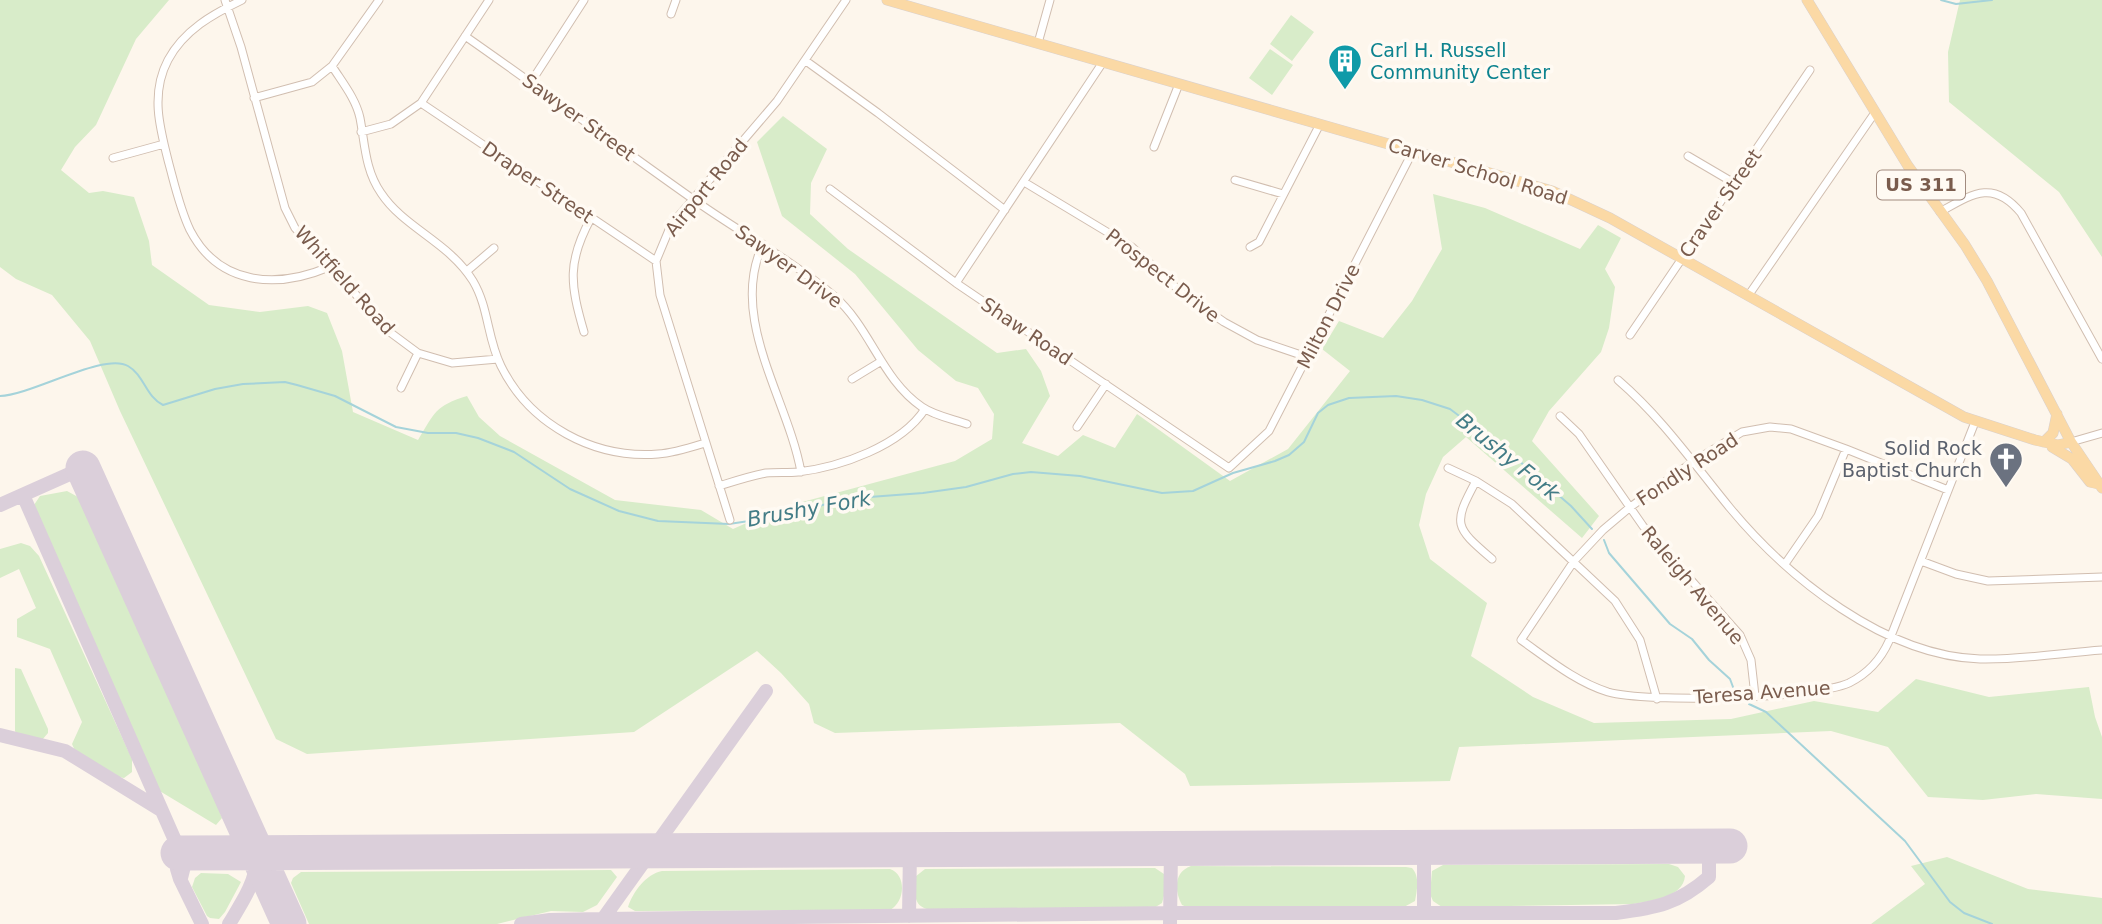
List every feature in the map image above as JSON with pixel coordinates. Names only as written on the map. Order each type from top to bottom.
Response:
[{"type":"main road","name":"Carver School Road","points":[[887,0],[1569,198],[1610,218],[1940,405],[1975,422],[2044,442],[2058,445],[2071,442]]},
{"type":"main road","name":"US 311","points":[[1807,0],[1874,114],[1987,281],[2071,442],[2101,486]]},
{"type":"main road","points":[[2057,413],[2053,433],[2044,442],[2071,458],[2090,482],[2101,486]]},
{"type":"street","points":[[242,0],[227,3],[188,33],[167,62],[160,82],[158,105],[164,144],[178,198],[191,231],[203,248],[220,265],[247,278],[301,278],[329,267]]},
{"type":"street","points":[[254,98],[312,82],[332,66],[379,0]]},
{"type":"street","points":[[361,132],[391,124],[421,103],[489,0]]},
{"type":"street","points":[[531,82],[584,0]]},
{"type":"street","points":[[671,14],[676,0]]},
{"type":"street","name":"Airport Road","points":[[730,520],[660,295],[656,261],[666,233],[692,198],[777,101],[846,0]]},
{"type":"street","points":[[1038,43],[1050,0]]},
{"type":"street","name":"Whitfield Road","points":[[227,3],[285,208],[295,228],[391,333],[418,354],[452,363],[498,359]]},
{"type":"street","name":"Sawyer Street","points":[[465,36],[692,198]]},
{"type":"street","points":[[806,61],[1005,210]]},
{"type":"street","points":[[956,283],[1102,62]]},
{"type":"street","points":[[332,66],[353,99],[372,176],[383,197],[441,244],[467,271],[484,304],[498,359],[517,391],[536,412],[560,431],[583,442],[614,451],[668,453],[705,443]]},
{"type":"street","name":"Craver Street","points":[[1630,335],[1810,70]]},
{"type":"street","points":[[1154,147],[1179,84]]},
{"type":"street","name":"Draper Street","points":[[421,103],[656,261]]},
{"type":"street","points":[[1748,296],[1874,114]]},
{"type":"street","points":[[1250,247],[1259,242],[1321,124]]},
{"type":"street","points":[[113,158],[164,144]]},
{"type":"street","name":"Milton Drive","points":[[1228,468],[1269,431],[1413,151]]},
{"type":"street","points":[[1688,156],[1734,183]]},
{"type":"street","points":[[1236,180],[1283,194]]},
{"type":"street","name":"Prospect Drive","points":[[1024,182],[1132,247],[1182,293],[1224,322],[1257,340],[1307,358]]},
{"type":"street","name":"Shaw Road","points":[[830,189],[956,283],[1228,468]]},
{"type":"street","points":[[1940,212],[1972,195],[1985,192],[1998,194],[2011,201],[2021,213],[2102,359]]},
{"type":"street","name":"Sawyer Drive","points":[[692,198],[763,244],[820,285],[847,309],[862,329],[880,362],[908,396],[925,409],[967,424]]},
{"type":"street","points":[[584,332],[573,293],[572,270],[580,238],[591,218]]},
{"type":"street","points":[[763,244],[753,269],[751,304],[771,376],[794,438],[801,472]]},
{"type":"street","points":[[467,271],[494,248]]},
{"type":"street","points":[[401,388],[418,354]]},
{"type":"street","points":[[852,379],[880,362]]},
{"type":"street","points":[[1618,380],[1657,416],[1733,511],[1785,564],[1819,592],[1891,637],[1928,651],[1979,659],[2102,650]]},
{"type":"street","points":[[1077,427],[1106,384]]},
{"type":"street","points":[[719,486],[768,473],[801,472],[853,458],[886,445],[914,424],[925,409]]},
{"type":"street","name":"Raleigh Avenue","points":[[1560,416],[1579,434],[1629,508],[1742,639],[1753,670],[1755,696]]},
{"type":"street","name":"Teresa Avenue","points":[[1521,640],[1591,685],[1620,695],[1657,699],[1755,696],[1830,688],[1850,682],[1877,661],[1891,637],[1975,422]]},
{"type":"street","name":"Fondly Road","points":[[1521,640],[1574,561],[1629,508],[1731,438],[1760,428],[1790,429],[1948,490]]},
{"type":"street","points":[[2071,442],[2102,433]]},
{"type":"street","points":[[1785,564],[1818,516],[1846,449]]},
{"type":"street","points":[[1448,468],[1476,481],[1511,503],[1615,601],[1634,628],[1645,651],[1657,699]]},
{"type":"street","points":[[1476,481],[1460,512],[1461,526],[1465,535],[1492,559]]},
{"type":"street","points":[[1921,561],[1956,575],[1994,582],[2102,577]]},
{"type":"green space","points":[[0,0],[169,0],[136,39],[96,125],[75,147],[61,170],[89,193],[103,191],[134,197],[149,241],[152,265],[209,305],[260,312],[308,306],[327,313],[342,351],[353,412],[418,440],[437,411],[448,403],[467,396],[479,417],[500,436],[615,500],[701,510],[733,529],[780,508],[955,461],[992,439],[994,414],[978,388],[956,381],[918,350],[855,274],[782,216],[757,142],[783,116],[827,149],[811,183],[810,214],[848,249],[997,353],[1026,349],[1041,371],[1050,396],[1022,443],[1058,456],[1083,435],[1115,448],[1137,414],[1230,481],[1288,449],[1350,371],[1322,349],[1339,321],[1383,338],[1412,301],[1442,249],[1433,194],[1485,208],[1580,249],[1598,225],[1621,238],[1605,269],[1615,287],[1609,328],[1601,352],[1549,411],[1532,441],[1599,516],[1582,538],[1466,437],[1443,457],[1426,494],[1419,525],[1430,559],[1487,603],[1471,656],[1533,697],[1594,723],[1731,719],[1814,701],[1878,712],[1916,679],[1989,697],[2089,687],[2102,737],[2102,799],[2036,794],[1983,800],[1928,797],[1888,747],[1831,731],[1459,747],[1450,781],[1190,786],[1185,774],[1120,723],[835,733],[814,723],[809,704],[757,651],[634,732],[307,754],[276,739],[120,411],[90,341],[52,295],[16,279],[0,267]]},
{"type":"green space","points":[[1960,0],[2102,0],[2102,257],[2059,192],[1949,102],[1948,52]]},
{"type":"green space","points":[[1291,15],[1314,32],[1292,61],[1270,44]]},
{"type":"green space","points":[[1270,49],[1293,65],[1272,95],[1249,78]]},
{"type":"green space","points":[[67,491],[78,497],[217,804],[222,818],[216,825],[158,790],[37,518],[34,505],[40,496]]},
{"type":"green space","points":[[21,543],[30,546],[39,556],[132,759],[132,772],[124,778],[113,776],[77,755],[72,744],[82,722],[50,649],[17,637],[17,619],[36,608],[19,569],[0,578],[0,549]]},
{"type":"green space","points":[[15,668],[21,669],[48,729],[42,740],[17,735],[15,731]]},
{"type":"green space","points":[[1947,857],[2028,889],[2102,898],[2102,924],[1871,924],[1925,884],[1911,866]]},
{"type":"green space","points":[[1669,864],[1678,867],[1685,876],[1678,889],[1665,897],[1633,904],[1442,907],[1433,901],[1430,894],[1432,871],[1443,865]]},
{"type":"green space","points":[[1191,866],[1406,867],[1415,872],[1417,888],[1415,901],[1404,907],[1189,908],[1182,905],[1177,882],[1181,873]]},
{"type":"green space","points":[[1155,868],[1164,874],[1165,892],[1162,903],[1154,908],[931,910],[920,906],[915,894],[915,877],[925,869]]},
{"type":"green space","points":[[890,869],[899,877],[902,889],[899,901],[890,910],[635,911],[628,907],[641,884],[662,871]]},
{"type":"green space","points":[[611,870],[617,877],[597,905],[583,912],[551,911],[497,924],[309,924],[291,883],[301,872]]},
{"type":"green space","points":[[201,873],[228,874],[241,882],[219,919],[207,916],[192,887],[195,878]]},
{"type":"waterway","points":[[1941,0],[1956,4],[1992,0]]},
{"type":"waterway","name":"Brushy Fork","points":[[0,396],[30,389],[85,369],[117,363],[133,370],[153,397],[163,405],[215,389],[243,384],[285,382],[335,396],[396,427],[478,438],[514,452],[570,489],[619,511],[658,521],[729,524],[789,515],[843,499],[966,487],[1031,472],[1080,476],[1162,493],[1193,491],[1233,473],[1289,455],[1304,442],[1318,413],[1328,405],[1349,398],[1396,396],[1422,400],[1450,409],[1518,460],[1571,506],[1592,529]]},
{"type":"waterway","name":"Brushy Fork","points":[[1604,540],[1609,553],[1670,624],[1692,639],[1709,660],[1730,679],[1733,687]]},
{"type":"waterway","name":"Brushy Fork","points":[[1749,704],[1766,712],[1905,841],[1950,902],[1964,913],[1992,924]]},
{"type":"taxiway","points":[[0,505],[83,468]]},
{"type":"taxiway","points":[[23,495],[177,845],[177,869],[180,879],[202,924]]},
{"type":"taxiway","points":[[600,923],[766,691]]},
{"type":"taxiway","points":[[0,735],[65,751],[161,810]]},
{"type":"taxiway","points":[[521,924],[550,920],[603,919],[1171,913],[1616,913],[1666,903],[1698,886],[1709,877],[1709,846]]},
{"type":"taxiway","points":[[1424,847],[1424,913]]},
{"type":"taxiway","points":[[1170,924],[1171,849]]},
{"type":"taxiway","points":[[909,916],[910,850]]},
{"type":"taxiway","points":[[181,878],[184,866],[203,853]]},
{"type":"taxiway","points":[[255,881],[269,867],[301,854]]},
{"type":"taxiway","points":[[229,924],[252,883],[258,855]]},
{"type":"runway","points":[[83,468],[289,924]]},
{"type":"runway","points":[[178,853],[1730,846]]},
{"type":"place","name":"Carl H. Russell Community Center","points":[[1345,91]]},
{"type":"place","name":"Solid Rock Baptist Church","points":[[2006,489]]}]
